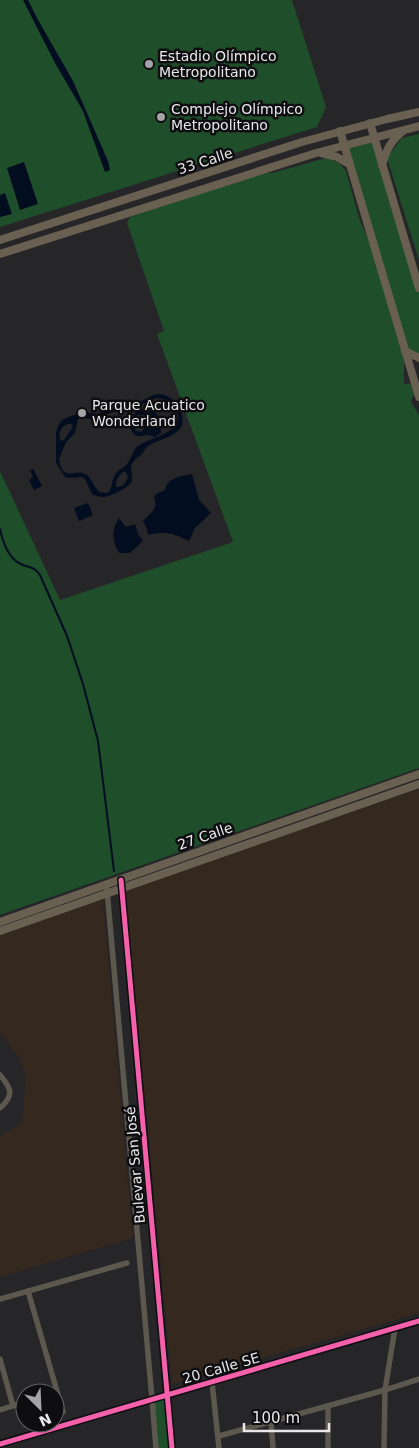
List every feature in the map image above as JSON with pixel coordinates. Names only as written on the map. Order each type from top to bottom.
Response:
[{"type":"main road","name":"33 Calle","points":[[0,240],[302,142],[370,123],[419,112]]},
{"type":"main road","points":[[370,123],[419,288]]},
{"type":"main road","name":"33 Calle","points":[[0,254],[316,153],[419,126]]},
{"type":"main road","points":[[382,165],[386,152],[393,141],[404,130]]},
{"type":"main road","points":[[340,131],[419,397]]},
{"type":"main road","points":[[316,153],[337,156],[350,164]]},
{"type":"main road","points":[[121,216],[129,199]]},
{"type":"main road","points":[[405,351],[419,358]]},
{"type":"main road","name":"27 Calle","points":[[0,922],[419,774]]},
{"type":"main road","name":"27 Calle","points":[[0,931],[419,784]]},
{"type":"street","name":"Bulevar San José","points":[[120,880],[172,1448]]},
{"type":"street","name":"Bulevar San José","points":[[106,884],[156,1448]]},
{"type":"street","points":[[0,1075],[10,1088],[10,1093],[0,1108]]},
{"type":"street","points":[[0,1299],[127,1263]]},
{"type":"street","points":[[28,1291],[53,1383]]},
{"type":"street","name":"20 Calle SE","points":[[0,1444],[419,1321]]},
{"type":"street","points":[[384,1448],[386,1390],[395,1328]]},
{"type":"street","points":[[0,1360],[13,1406],[0,1410]]},
{"type":"street","points":[[219,1436],[386,1390],[419,1379]]},
{"type":"street","points":[[212,1382],[219,1448]]},
{"type":"street","points":[[328,1406],[328,1448]]},
{"type":"street","points":[[271,1421],[273,1448]]},
{"type":"shaded area","points":[[419,789],[419,1313],[172,1384],[125,891]]},
{"type":"shaded area","points":[[103,899],[133,1238],[0,1277],[0,1136],[22,1123],[26,1075],[19,1057],[0,1033],[0,935]]},
{"type":"green space","name":"Complejo Olímpico Metropolitano","points":[[0,0],[292,0],[326,107],[317,127],[0,227]]},
{"type":"green space","points":[[419,134],[419,260],[387,158],[402,138]]},
{"type":"green space","points":[[373,137],[419,290],[419,357],[408,350],[344,145]]},
{"type":"green space","points":[[326,158],[339,163],[346,171],[360,221],[369,241],[404,361],[404,384],[410,383],[414,394],[411,402],[419,415],[419,768],[0,915],[0,471],[60,600],[233,542],[157,334],[164,331],[127,223],[130,217],[218,186],[236,183],[240,179],[260,173],[272,173]]},
{"type":"green space","points":[[167,1395],[168,1448],[154,1448],[153,1399]]},
{"type":"water","points":[[23,0],[28,0],[73,81],[108,161],[110,170],[105,172],[83,111],[55,63]]},
{"type":"water","points":[[24,162],[38,204],[20,210],[7,168]]},
{"type":"water","points":[[5,193],[12,214],[0,217],[0,195]]},
{"type":"water","points":[[161,394],[176,402],[180,408],[183,420],[181,427],[171,436],[151,444],[134,461],[131,466],[132,481],[124,489],[115,494],[102,497],[92,494],[85,479],[82,477],[65,477],[56,463],[56,432],[62,420],[80,413],[97,414],[111,409],[128,408],[153,395]],"holes":[[[160,398],[173,404],[178,418],[176,424],[171,430],[136,448],[128,463],[116,473],[108,493],[99,492],[87,475],[63,471],[59,459],[66,442],[75,433],[78,419],[93,419],[113,412],[130,411],[150,400]],[[68,424],[71,424],[73,427],[64,440],[61,441],[60,431]],[[125,471],[128,476],[127,480],[122,486],[116,487],[117,480]]]},
{"type":"water","points":[[152,410],[158,417],[161,433],[155,437],[135,435],[131,430],[131,420],[134,414],[137,411]],"holes":[[[137,415],[144,415],[144,429],[141,432],[136,431],[134,425],[136,417]]]},
{"type":"water","points":[[33,469],[42,486],[34,490],[29,480],[33,477],[30,470]]},
{"type":"water","points":[[192,474],[199,500],[211,513],[195,528],[189,541],[169,534],[148,535],[143,521],[155,508],[154,498],[156,494],[165,490],[172,480]]},
{"type":"water","points":[[88,503],[93,515],[79,521],[74,508]]},
{"type":"water","points":[[119,518],[126,527],[135,524],[138,534],[143,541],[130,553],[119,553],[115,544],[113,536],[116,522]]},
{"type":"waterway","points":[[0,529],[10,555],[18,563],[31,567],[40,575],[67,636],[83,684],[98,741],[114,871]]},
{"type":"cycle path","points":[[121,880],[172,1448]]},
{"type":"cycle path","points":[[0,1444],[419,1321]]},
{"type":"place","name":"Estadio Olímpico Metropolitano","points":[[149,64]]},
{"type":"place","name":"Complejo Olímpico Metropolitano","points":[[161,117]]},
{"type":"place","name":"Parque Acuatico Wonderland","points":[[82,413]]}]
